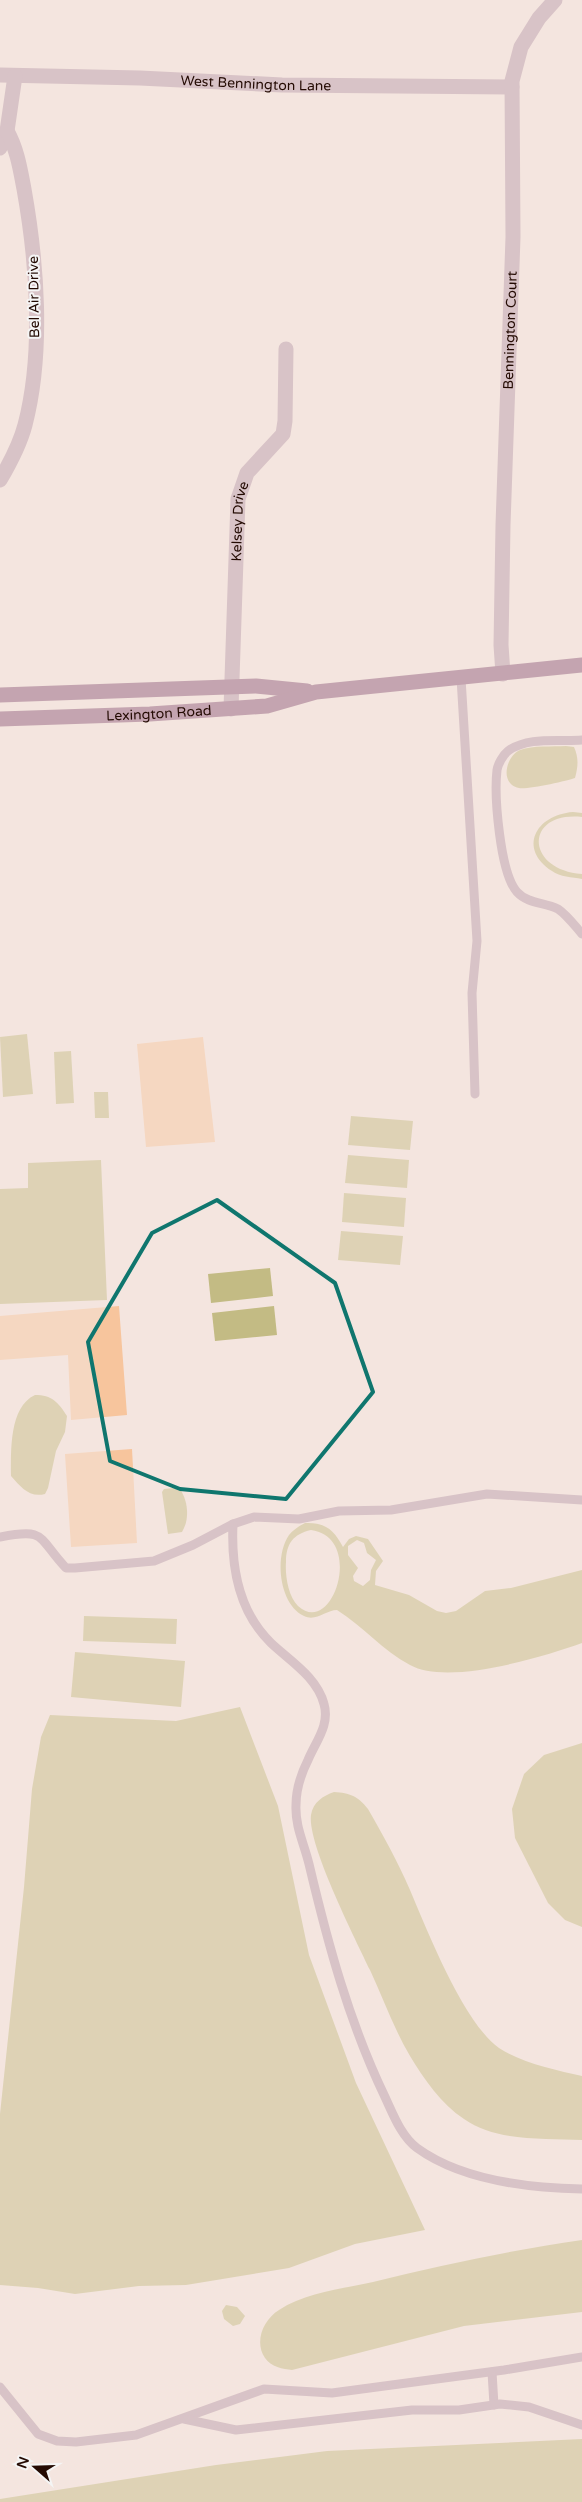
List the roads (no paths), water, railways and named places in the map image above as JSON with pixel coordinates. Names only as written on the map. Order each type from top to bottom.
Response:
[{"type":"main road","name":"Lexington Road","points":[[0,719],[267,706],[316,692],[582,665]]},
{"type":"main road","name":"Lexington Road","points":[[0,694],[256,686],[316,692]]},
{"type":"street","name":"Bennington Court","points":[[503,674],[501,645],[512,237],[512,87],[520,47],[539,18],[555,0]]},
{"type":"street","name":"West Bennington Lane","points":[[8,75],[140,78],[282,85],[512,87]]},
{"type":"street","points":[[0,148],[7,130],[8,75]]},
{"type":"street","name":"Bel Air Drive","points":[[0,480],[25,425],[33,375],[35,321],[34,269],[30,221],[14,144],[7,130]]},
{"type":"street","name":"Kelsey Drive","points":[[231,709],[238,499],[247,473],[282,434],[285,421],[286,350]]},
{"type":"lane","points":[[461,678],[477,942],[472,992],[475,1094]]},
{"type":"lane","points":[[582,740],[532,742],[514,747],[507,752],[497,768],[496,787],[501,850],[513,887],[524,898],[551,906],[562,912],[582,934]]},
{"type":"lane","points":[[0,1537],[26,1532],[34,1533],[43,1538],[66,1568],[75,1568],[154,1561],[194,1545],[233,1524],[254,1517],[299,1519],[339,1512],[391,1510],[481,1494],[582,1500]]},
{"type":"lane","points":[[233,1524],[235,1574],[243,1602],[262,1633],[293,1661],[319,1689],[325,1704],[327,1720],[299,1784],[296,1804],[297,1824],[348,2010],[372,2070],[399,2125],[409,2140],[427,2154],[482,2177],[535,2186],[582,2189]]},
{"type":"lane","points":[[0,2387],[38,2434],[57,2441],[120,2438],[136,2436],[264,2390],[332,2393],[492,2372],[582,2357]]},
{"type":"lane","points":[[492,2372],[494,2405]]},
{"type":"lane","points":[[182,2419],[236,2430],[412,2410],[459,2410],[494,2405],[529,2407],[582,2425]]}]
